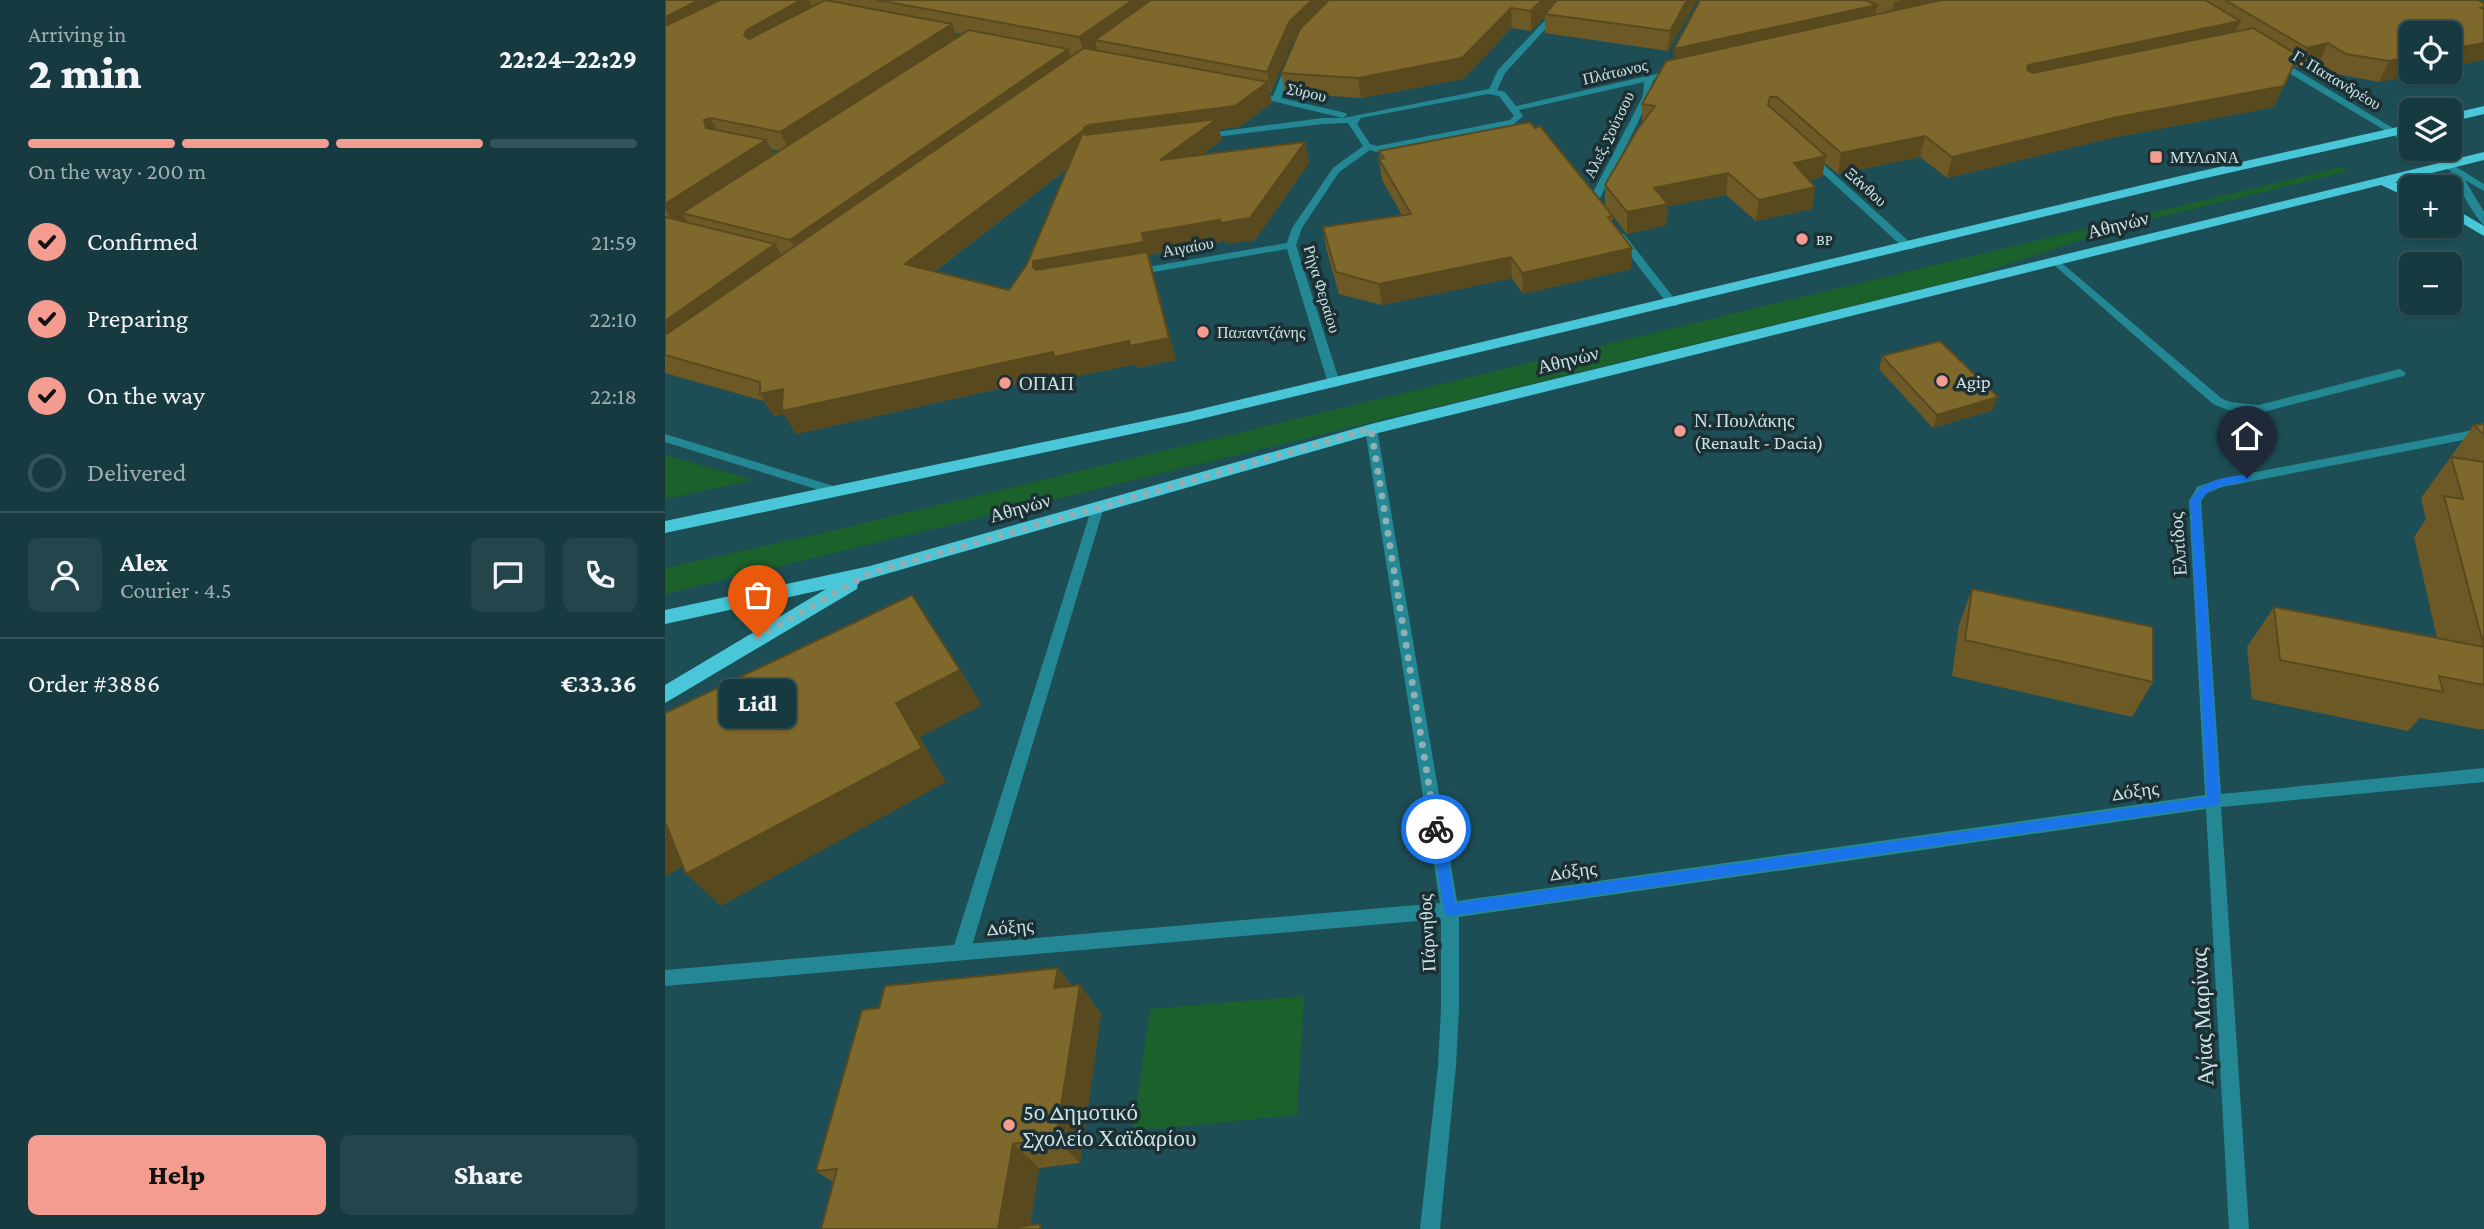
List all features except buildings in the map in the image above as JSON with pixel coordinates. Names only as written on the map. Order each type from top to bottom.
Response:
[{"type":"highway","points":[[2462,115],[2484,110]]},
{"type":"highway","name":"Αθηνών","points":[[665,527],[1188,417],[1909,247],[2197,176],[2399,131]]},
{"type":"highway","name":"Αθηνών","points":[[665,617],[870,573],[1371,429],[2484,156]]},
{"type":"highway","points":[[2380,180],[2399,189]]},
{"type":"highway","points":[[2462,218],[2484,232]]},
{"type":"highway","points":[[665,695],[870,573]]},
{"type":"street","points":[[1492,91],[1501,72],[1568,0]]},
{"type":"street","name":"Γ. Παπανδρέου","points":[[2266,56],[2399,136]]},
{"type":"street","points":[[1276,98],[1293,57]]},
{"type":"street","points":[[1662,75],[1668,64]]},
{"type":"street","name":"Πλάτωνος","points":[[1514,109],[1689,69]]},
{"type":"street","name":"Αλεξ. Σούτσου","points":[[1649,78],[1647,96],[1593,202],[1673,303]]},
{"type":"street","points":[[1189,139],[1354,119],[1492,91],[1501,94],[1519,116],[1513,122],[1380,149],[1368,147],[1352,124],[1354,119]]},
{"type":"street","name":"Σύρου","points":[[1249,93],[1354,119]]},
{"type":"street","name":"Ρήγα Φεραίου","points":[[1334,383],[1291,245],[1297,228],[1336,170],[1368,147]]},
{"type":"street","name":"Ξάνθου","points":[[1800,149],[1909,247]]},
{"type":"street","points":[[2442,161],[2484,188]]},
{"type":"street","points":[[2447,164],[2468,191],[2484,222]]},
{"type":"street","name":"Αιγαίου","points":[[1129,273],[1291,245]]},
{"type":"street","points":[[2057,262],[2217,401],[2228,406],[2259,408],[2400,373]]},
{"type":"street","name":"Πάρνηθος","points":[[1371,429],[1450,910],[1447,1066],[1430,1229]]},
{"type":"street","name":"Ελπίδος","points":[[2214,801],[2195,501],[2202,489],[2220,483],[2484,432]]},
{"type":"street","points":[[665,438],[835,491]]},
{"type":"street","points":[[961,952],[1098,507]]},
{"type":"street","name":"Δόξης","points":[[665,978],[1450,910],[2214,801],[2484,775]]},
{"type":"street","name":"Αγίας Μαρίνας","points":[[2214,801],[2239,1229]]},
{"type":"green space","points":[[2342,167],[2349,171],[2127,225],[1966,278],[665,594],[665,568],[818,534]]},
{"type":"green space","points":[[665,455],[754,480],[665,499]]},
{"type":"green space","points":[[1304,996],[1297,1115],[1133,1131],[1150,1009]]},
{"type":"way so far","points":[[758,637],[870,573],[1371,429],[1436,829]]},
{"type":"place","name":"ΜΥΛΩΝΑ","points":[[2156,157]]},
{"type":"place","name":"BP","points":[[1802,239]]},
{"type":"place","name":"Παπαντζάνης","points":[[1203,332]]},
{"type":"place","name":"Agip","points":[[1942,381]]},
{"type":"place","name":"ΟΠΑΠ","points":[[1005,383]]},
{"type":"place","name":"Ν. Πουλάκης (Renault - Dacia)","points":[[1680,431]]},
{"type":"place","name":"Lidl","points":[[758,637]]},
{"type":"place","name":"5ο Δημοτικό Σχολείο Χαϊδαρίου","points":[[1009,1125]]},
{"type":"route","points":[[1436,829],[1450,910],[2214,801],[2195,501],[2202,489],[2247,478]]}]
